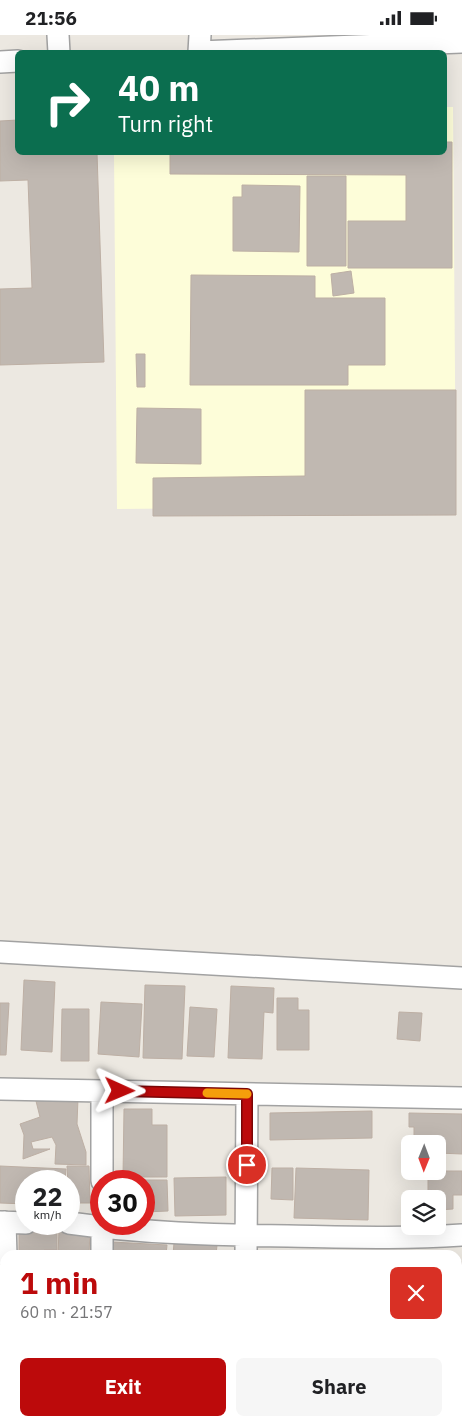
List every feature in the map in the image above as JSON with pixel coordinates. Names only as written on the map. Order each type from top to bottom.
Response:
[{"type":"street","points":[[58,35],[59,50]]},
{"type":"street","points":[[199,50],[200,35]]},
{"type":"street","points":[[252,50],[462,42]]},
{"type":"street","points":[[0,62],[15,61]]},
{"type":"street","points":[[0,952],[462,977]]},
{"type":"street","points":[[0,1089],[462,1098]]},
{"type":"street","points":[[102,1091],[102,1170]]},
{"type":"street","points":[[246,1245],[247,1094]]},
{"type":"street","points":[[7,1250],[11,1222]]},
{"type":"street","points":[[155,1233],[246,1245],[413,1239],[462,1235]]},
{"type":"street","points":[[102,1235],[102,1250]]},
{"type":"shaded area","points":[[447,107],[453,107],[456,506],[117,509],[114,155],[447,155]]},
{"type":"building","points":[[15,120],[15,155],[97,155],[104,362],[0,365],[0,289],[32,288],[28,180],[0,181],[0,121]]},
{"type":"building","points":[[447,142],[452,142],[452,268],[348,268],[348,221],[406,221],[406,175],[170,174],[170,155],[447,155]]},
{"type":"building","points":[[307,176],[346,176],[346,266],[307,266]]},
{"type":"building","points":[[242,185],[300,186],[299,252],[233,251],[233,197],[242,197]]},
{"type":"building","points":[[351,271],[354,293],[333,296],[331,274]]},
{"type":"building","points":[[191,275],[315,276],[315,298],[385,298],[385,365],[348,365],[348,385],[190,385]]},
{"type":"building","points":[[136,354],[145,354],[145,387],[137,387]]},
{"type":"building","points":[[305,390],[456,390],[456,515],[153,516],[153,478],[305,476]]},
{"type":"building","points":[[137,408],[201,409],[201,464],[136,463]]},
{"type":"building","points":[[24,980],[55,982],[52,1052],[21,1050]]},
{"type":"building","points":[[145,985],[185,986],[182,1059],[143,1058]]},
{"type":"building","points":[[231,986],[274,988],[273,1013],[264,1012],[262,1059],[228,1058]]},
{"type":"building","points":[[277,998],[298,998],[298,1010],[309,1010],[309,1050],[277,1050]]},
{"type":"building","points":[[101,1002],[142,1004],[139,1057],[98,1054]]},
{"type":"building","points":[[0,1003],[9,1003],[6,1055],[0,1055]]},
{"type":"building","points":[[190,1007],[217,1009],[214,1057],[187,1056]]},
{"type":"building","points":[[62,1009],[89,1009],[89,1061],[61,1061]]},
{"type":"building","points":[[399,1012],[422,1013],[420,1041],[397,1039]]},
{"type":"building","points":[[35,1097],[78,1098],[77,1124],[86,1152],[86,1165],[55,1164],[56,1145],[52,1137],[31,1142],[33,1149],[50,1149],[23,1159],[24,1135],[20,1124],[40,1117]]},
{"type":"building","points":[[124,1109],[152,1109],[152,1125],[167,1125],[167,1177],[155,1177],[155,1170],[123,1170]]},
{"type":"building","points":[[372,1111],[372,1138],[270,1140],[270,1113]]},
{"type":"building","points":[[409,1113],[462,1114],[462,1154],[446,1153],[446,1135],[414,1135],[414,1127],[409,1127]]},
{"type":"building","points":[[0,1166],[66,1169],[15,1170],[15,1204],[0,1203]]},
{"type":"building","points":[[67,1166],[89,1166],[90,1203],[80,1203],[80,1170],[67,1170]]},
{"type":"building","points":[[272,1168],[293,1168],[293,1200],[271,1199]]},
{"type":"building","points":[[296,1168],[369,1170],[368,1220],[294,1218]]},
{"type":"building","points":[[446,1171],[462,1171],[462,1195],[453,1195],[453,1209],[446,1209],[446,1190],[428,1190],[428,1180],[446,1180]]},
{"type":"building","points":[[226,1177],[226,1215],[175,1216],[174,1178]]},
{"type":"building","points":[[155,1180],[167,1180],[168,1211],[155,1212]]},
{"type":"building","points":[[80,1231],[90,1231],[89,1250],[58,1250],[59,1235],[80,1235]]},
{"type":"building","points":[[19,1235],[57,1235],[57,1250],[19,1250]]},
{"type":"building","points":[[112,1242],[167,1245],[166,1250],[111,1250]]},
{"type":"building","points":[[174,1243],[217,1245],[216,1250],[173,1250]]},
{"type":"slow traffic","points":[[207,1093],[247,1094]]},
{"type":"route","points":[[120,1091],[247,1094],[247,1165]]}]
